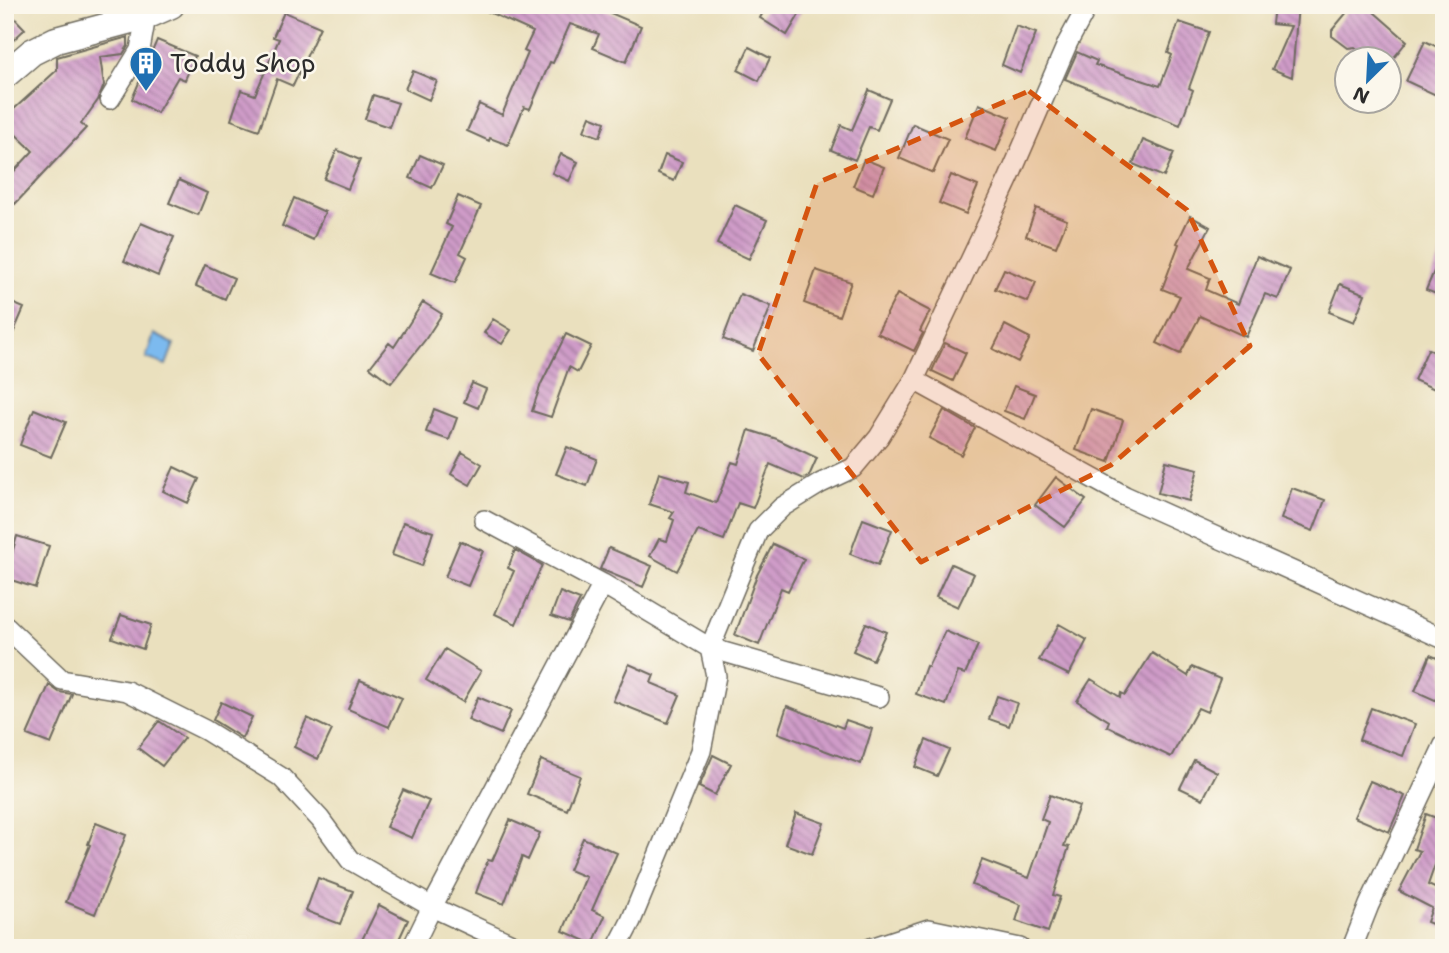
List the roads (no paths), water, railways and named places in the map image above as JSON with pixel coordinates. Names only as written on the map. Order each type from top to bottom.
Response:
[{"type":"main road","points":[[5,75],[32,52],[55,40],[146,16],[171,5]]},
{"type":"street","points":[[617,948],[631,921],[701,751],[716,676],[710,648],[758,531],[782,507],[821,483],[853,468],[879,438],[915,380],[1009,178],[1068,42],[1088,5]]},
{"type":"street","points":[[110,100],[140,50],[146,16]]},
{"type":"street","points":[[915,380],[1125,496],[1444,639]]},
{"type":"street","points":[[484,520],[603,584],[710,648],[879,697]]},
{"type":"street","points":[[412,948],[603,584]]},
{"type":"street","points":[[5,626],[62,680],[127,691],[205,730],[281,777],[320,819],[350,860],[432,907],[520,948]]},
{"type":"street","points":[[1352,948],[1369,905],[1436,781],[1444,746]]},
{"type":"street","points":[[871,948],[929,929],[1020,948]]},
{"type":"water","points":[[154,334],[174,344],[166,365],[146,358]]},
{"type":"place","name":"Toddy Shop","points":[[146,93]]}]
